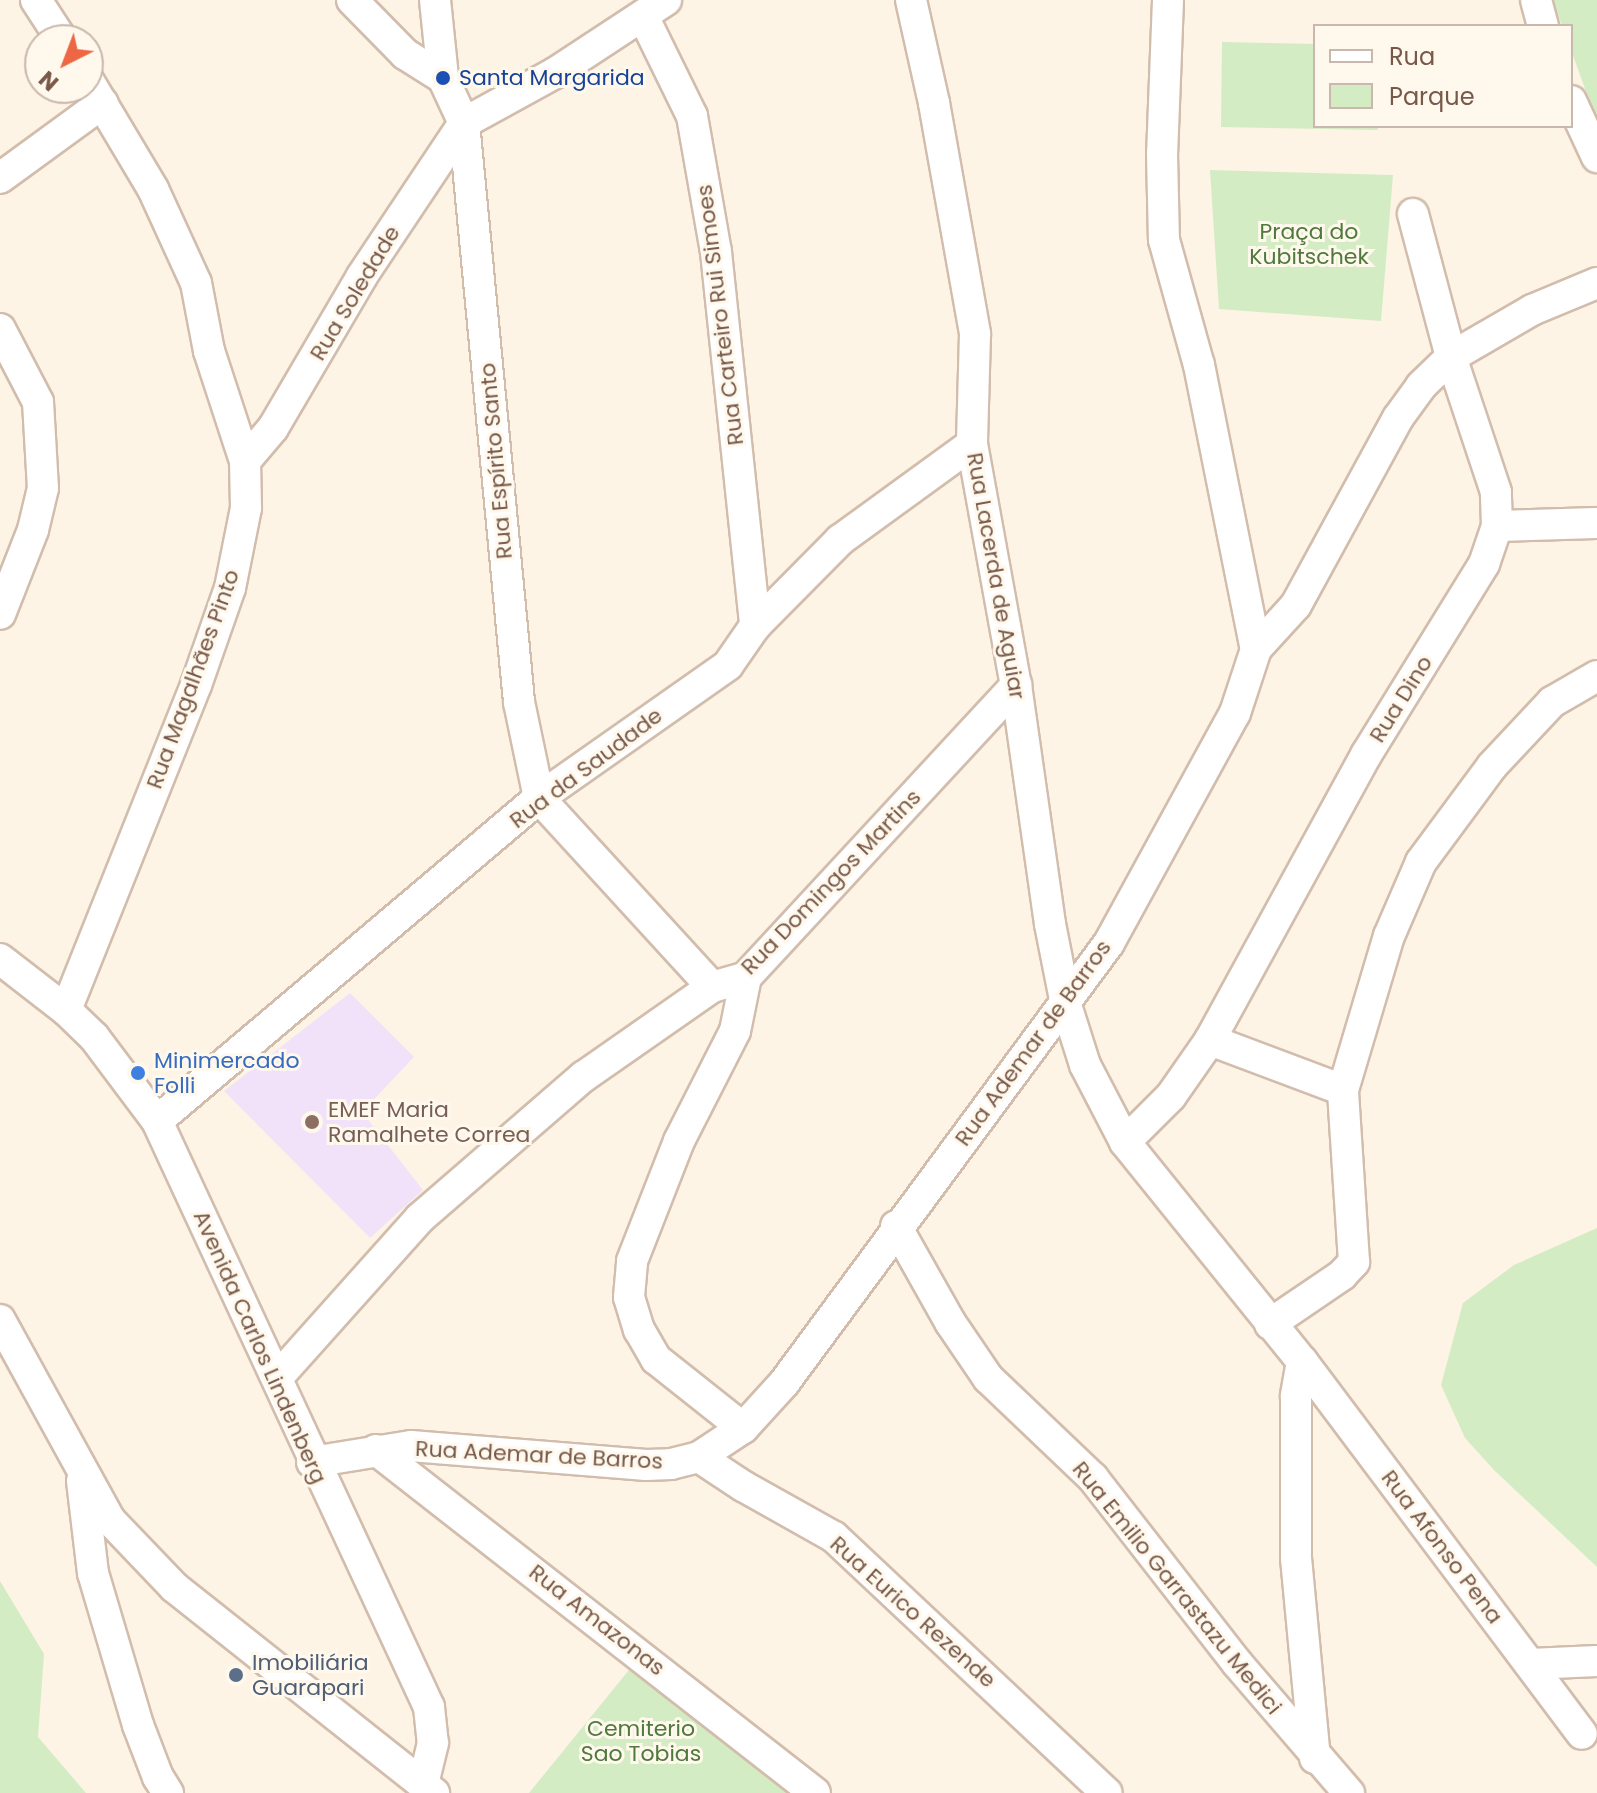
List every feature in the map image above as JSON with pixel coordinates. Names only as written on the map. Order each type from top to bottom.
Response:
[{"type":"street","points":[[36,0],[52,24]]},
{"type":"street","points":[[352,0],[405,54],[443,78]]},
{"type":"street","points":[[435,0],[443,78]]},
{"type":"street","name":"Rua Lacerda de Aguiar","points":[[911,0],[934,103],[975,334],[972,444],[1016,685],[1050,924],[1066,1005],[1085,1065],[1125,1142]]},
{"type":"street","points":[[1168,0],[1162,154],[1164,240],[1199,365],[1256,649]]},
{"type":"street","points":[[1536,0],[1542,24]]},
{"type":"street","points":[[464,123],[555,73],[654,8]]},
{"type":"street","name":"Rua Carteiro Rui Simoes","points":[[654,8],[692,116],[716,252],[755,626]]},
{"type":"street","name":"Rua Espírito Santo","points":[[443,78],[464,123],[519,702],[539,798]]},
{"type":"street","points":[[0,178],[82,104]]},
{"type":"street","name":"Rua Magalhães Pinto","points":[[66,1010],[196,685],[230,588],[246,508],[245,461],[209,351],[196,283],[153,189],[104,104]]},
{"type":"street","points":[[1573,105],[1597,157]]},
{"type":"street","name":"Rua Soledade","points":[[245,461],[273,428],[362,276],[464,123]]},
{"type":"street","name":"Rua Dino","points":[[1125,1142],[1171,1096],[1210,1040],[1366,755],[1484,564],[1497,526],[1496,492],[1451,357],[1413,214]]},
{"type":"street","name":"Rua Ademar de Barros","points":[[312,1462],[411,1446],[646,1465],[699,1457],[743,1428],[784,1383],[896,1226],[1066,1005],[1109,943],[1235,713],[1256,649],[1296,605],[1398,418],[1421,386],[1451,357],[1532,310],[1597,283]]},
{"type":"street","points":[[0,329],[38,402],[43,488],[33,530],[0,614]]},
{"type":"street","name":"Rua da Saudade","points":[[157,1121],[539,798],[728,665],[755,626],[840,540],[972,444]]},
{"type":"street","points":[[1497,526],[1597,523]]},
{"type":"street","points":[[1270,1324],[1342,1275],[1354,1262],[1343,1090],[1389,936],[1421,862],[1492,766],[1552,702],[1597,676]]},
{"type":"street","name":"Rua Domingos Martins","points":[[277,1378],[420,1218],[583,1077],[712,987],[746,977],[1016,685]]},
{"type":"street","points":[[539,798],[712,987]]},
{"type":"street","name":"Avenida Carlos Lindenberg","points":[[0,959],[66,1010],[124,1072],[157,1121],[277,1378],[312,1462],[429,1707],[433,1743],[428,1788]]},
{"type":"street","points":[[743,1428],[656,1359],[639,1330],[629,1297],[632,1261],[679,1141],[735,1031],[746,977]]},
{"type":"street","points":[[1210,1040],[1343,1090]]},
{"type":"street","name":"Rua Afonso Pena","points":[[1125,1142],[1302,1361],[1582,1734]]},
{"type":"street","name":"Rua Emilio Garrastazu Medici","points":[[896,1226],[950,1322],[988,1378],[1093,1478],[1315,1758],[1349,1793]]},
{"type":"street","points":[[0,1320],[110,1520],[174,1587],[428,1788]]},
{"type":"street","points":[[1302,1361],[1296,1396],[1296,1558],[1315,1758]]},
{"type":"street","name":"Rua Amazonas","points":[[376,1450],[815,1793]]},
{"type":"street","name":"Rua Eurico Rezende","points":[[699,1457],[743,1486],[834,1537],[1107,1793]]},
{"type":"street","points":[[80,1467],[93,1573],[138,1725],[158,1777],[168,1793]]},
{"type":"street","points":[[1530,1664],[1597,1661]]},
{"type":"shaded area","name":"EMEF Maria Ramalhete Correa","points":[[350,993],[414,1057],[362,1112],[423,1190],[370,1238],[224,1091]]},
{"type":"green space","points":[[1553,0],[1597,0],[1597,122],[1573,56],[1573,24],[1561,24]]},
{"type":"green space","points":[[1222,42],[1313,44],[1313,128],[1378,130],[1221,127]]},
{"type":"green space","name":"Praça do Kubitschek","points":[[1210,170],[1393,175],[1381,321],[1219,309]]},
{"type":"green space","points":[[1597,1228],[1597,1567],[1494,1470],[1465,1438],[1441,1385],[1463,1303],[1514,1265]]},
{"type":"green space","points":[[0,1581],[44,1654],[38,1737],[86,1793],[0,1793]]},
{"type":"green space","name":"Cemiterio Sao Tobias","points":[[633,1665],[787,1793],[529,1793]]},
{"type":"place","name":"Santa Margarida","points":[[443,78]]},
{"type":"place","name":"Minimercado Folli","points":[[138,1073]]},
{"type":"place","name":"EMEF Maria Ramalhete Correa","points":[[312,1122]]},
{"type":"place","name":"Imobiliária Guarapari","points":[[236,1675]]}]
